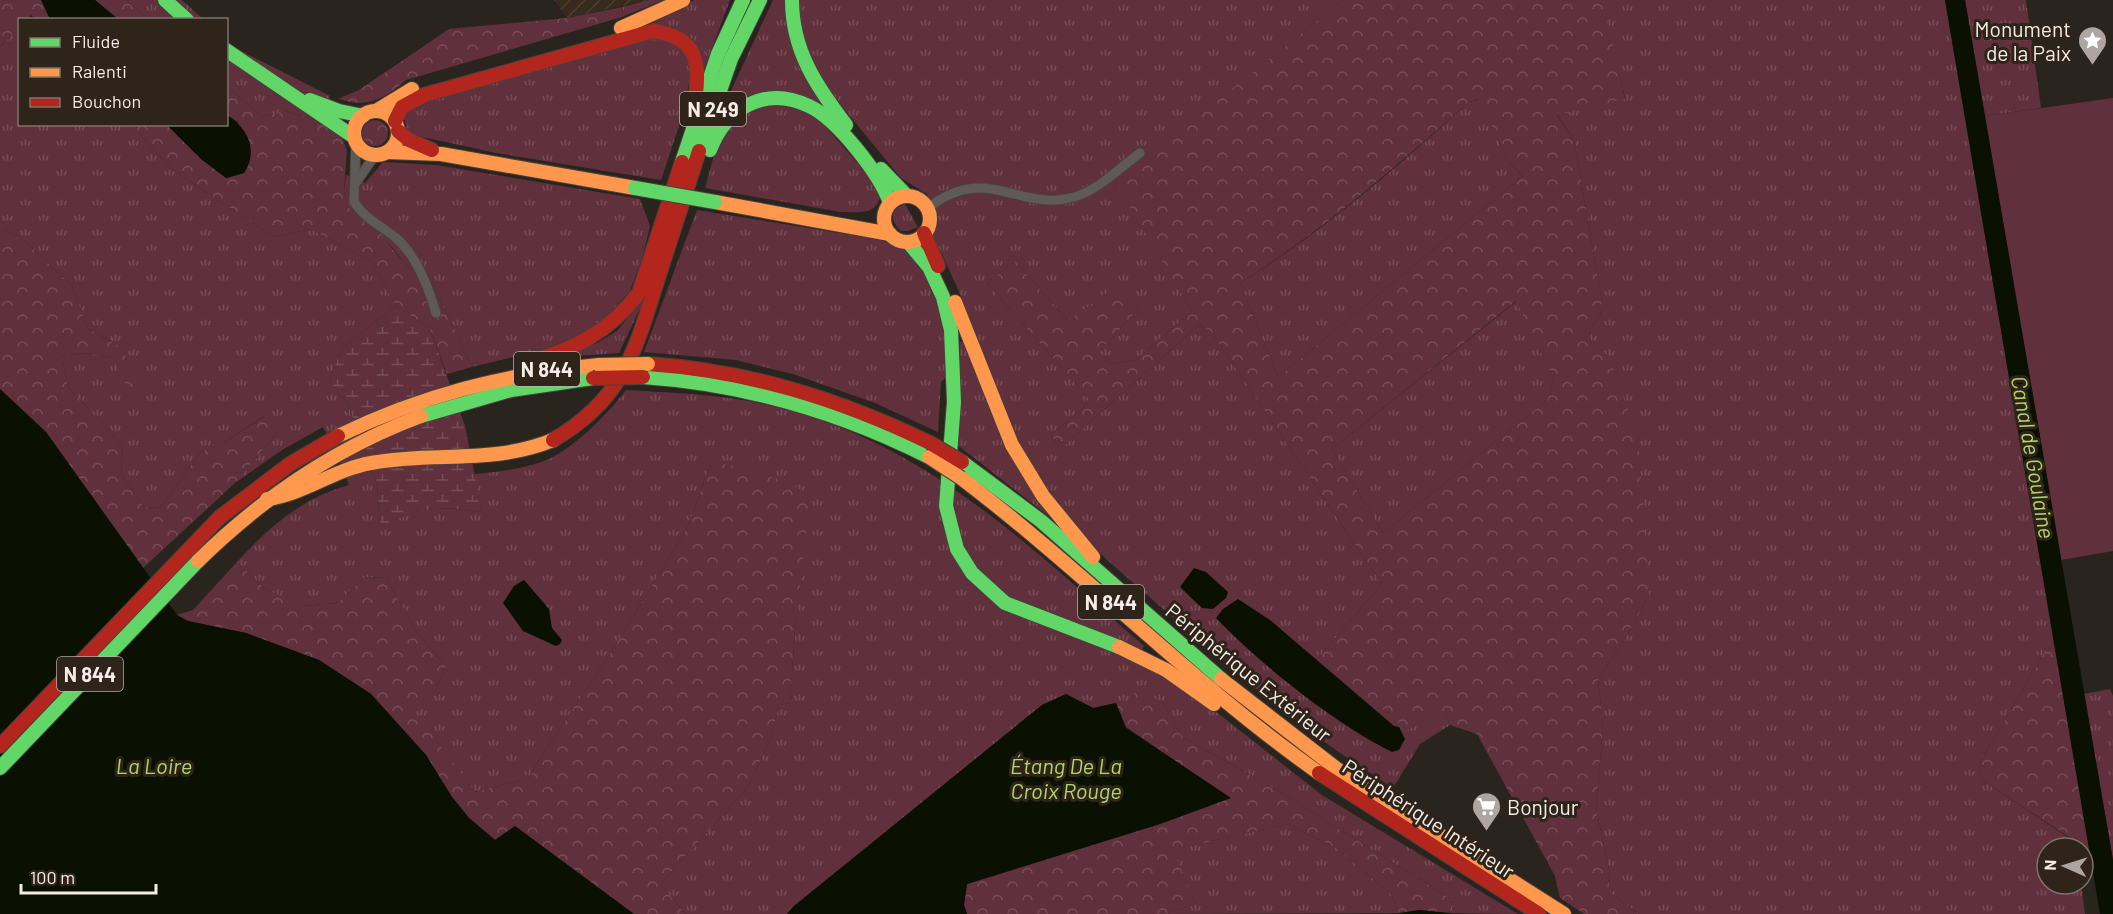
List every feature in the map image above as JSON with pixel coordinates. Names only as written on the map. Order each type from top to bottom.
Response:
[{"type":"main road","points":[[165,0],[185,18]]},
{"type":"main road","points":[[355,140],[356,125],[369,113],[415,88],[609,32],[650,17],[683,0]]},
{"type":"main road","name":"N 249","points":[[496,380],[593,338],[619,320],[643,285],[718,54],[743,0]]},
{"type":"main road","name":"N 249","points":[[267,499],[283,498],[333,473],[400,458],[500,455],[533,449],[579,427],[597,411],[625,374],[644,329],[731,58],[760,0]]},
{"type":"main road","points":[[792,0],[794,34],[809,75],[882,170],[907,196],[919,200],[927,210],[929,222],[924,233],[908,242]]},
{"type":"main road","points":[[381,154],[396,143],[396,126],[402,107],[424,95],[644,33],[672,33],[693,50],[698,79],[694,106],[668,207]]},
{"type":"main road","points":[[228,51],[267,80],[340,125],[364,152],[441,154],[842,224],[890,234],[896,239],[908,242],[925,258],[946,302],[953,329],[954,363],[946,506],[948,526],[955,547],[969,571],[986,589],[1005,603],[1140,655],[1166,670],[1242,724],[1259,729]]},
{"type":"main road","points":[[267,80],[330,108],[390,116],[409,140],[441,154]]},
{"type":"main road","points":[[678,222],[723,122],[741,108],[774,99],[799,102],[820,112],[881,182],[890,203]]},
{"type":"main road","points":[[890,234],[884,217],[890,203],[907,196]]},
{"type":"main road","points":[[842,224],[884,217]]},
{"type":"main road","points":[[924,233],[952,294],[1000,418],[1025,470],[1042,496],[1080,543],[1140,600],[1145,614]]},
{"type":"main road","name":"Périphérique Extérieur","points":[[0,746],[208,528],[250,492],[318,446],[396,407],[472,382],[496,380],[565,367],[599,364],[646,371],[715,369],[774,381],[847,404],[930,443],[962,462],[1020,506],[1242,698],[1310,750],[1564,914]]},
{"type":"main road","name":"Périphérique Intérieur","points":[[0,768],[224,535],[267,499],[325,460],[496,380],[549,382],[646,371],[787,398],[869,427],[929,457],[1027,528],[1259,729],[1353,795],[1539,914]]},
{"type":"street","points":[[355,140],[354,201],[358,209],[399,239],[417,267],[436,313]]},
{"type":"street","points":[[927,210],[955,193],[978,187],[1001,189],[1041,200],[1073,198],[1096,188],[1140,153]]},
{"type":"street","points":[[354,186],[381,154]]},
{"type":"shaded area","points":[[554,0],[649,0],[567,18]]},
{"type":"green space","points":[[0,0],[41,0],[50,18],[34,18],[31,15],[28,18],[18,18],[18,28],[0,47]]},
{"type":"green space","points":[[95,0],[126,0],[148,18],[117,18]]},
{"type":"green space","points":[[126,0],[182,0],[202,18],[148,18]]},
{"type":"green space","points":[[649,0],[663,0],[622,17],[623,7]]},
{"type":"green space","points":[[694,0],[730,0],[705,67],[691,71],[684,111],[661,180],[496,153],[418,136],[406,130],[405,119],[410,108],[651,24]]},
{"type":"green space","points":[[773,0],[1343,0],[1116,182],[1192,311],[1136,360],[1110,364],[1099,352],[1141,306],[1068,321],[1015,261],[987,283],[1091,401],[1051,435],[1060,449],[1199,325],[1210,330],[1382,584],[1320,656],[1445,713],[1450,725],[1420,744],[1393,788],[1337,751],[1241,677],[1107,560],[1064,514],[1020,445],[957,287],[933,235],[935,213],[927,194],[901,178],[844,109],[825,126],[881,190],[877,204],[868,211],[841,212],[705,188],[717,144],[727,127],[722,110]]},
{"type":"green space","points":[[1343,0],[1602,0],[1625,99],[1557,115],[1574,140],[1602,301],[1600,317],[1589,329],[1591,345],[1609,356],[1638,438],[1649,596],[1620,648],[1598,678],[1603,726],[1596,808],[1609,869],[1610,893],[1639,914],[1584,914],[1560,898],[1555,876],[1477,734],[1450,725],[1445,713],[1407,730],[1320,656],[1382,584],[1210,330],[1199,325],[1060,449],[1051,435],[1091,401],[987,283],[1015,261],[1068,321],[1119,284],[1141,306],[1099,352],[1110,364],[1136,360],[1192,311],[1115,182]],"holes":[[[1479,99],[1508,161],[1523,176],[1278,377],[1240,283],[1329,220],[1469,102]],[[1516,301],[1554,380],[1547,400],[1383,533],[1332,449]]]},
{"type":"green space","points":[[1602,0],[1945,0],[2054,643],[2043,655],[1979,764],[1982,780],[2066,836],[2035,836],[2035,896],[2083,896],[2085,914],[1639,914],[1610,893],[1609,869],[1596,808],[1603,726],[1598,678],[1620,648],[1649,596],[1591,345],[1589,329],[1600,317],[1602,301],[1574,140],[1557,114],[1625,98]]},
{"type":"green space","points":[[1965,0],[2026,0],[2041,108],[1985,116]]},
{"type":"green space","points":[[623,7],[622,17],[406,80],[390,93],[375,100],[358,103],[338,99],[359,90],[449,29],[567,18]]},
{"type":"green space","points":[[18,28],[18,126],[132,126],[173,170],[274,237],[311,229],[371,261],[396,306],[342,348],[329,381],[348,404],[377,485],[380,526],[407,515],[429,510],[452,509],[482,512],[474,474],[529,466],[558,454],[590,429],[626,390],[748,401],[788,410],[840,427],[889,450],[935,477],[979,507],[1022,540],[1144,646],[1139,660],[1182,685],[1322,795],[1518,914],[1449,913],[1453,900],[1265,783],[1182,737],[1163,702],[1116,703],[1093,708],[1066,694],[1042,705],[787,914],[686,914],[660,884],[748,787],[771,738],[779,705],[790,703],[796,617],[711,462],[688,527],[608,657],[535,766],[530,778],[475,792],[414,713],[436,690],[446,666],[418,634],[386,578],[365,577],[337,603],[301,606],[265,589],[237,562],[287,515],[316,498],[349,485],[335,449],[323,427],[282,450],[235,483],[277,433],[264,416],[222,444],[201,452],[160,508],[144,507],[121,474],[123,446],[68,387],[62,356],[88,353],[113,358],[119,346],[88,329],[72,286],[27,243],[6,230],[0,219],[0,47]]},
{"type":"green space","points":[[228,43],[330,96],[320,121],[284,111],[262,117],[228,87]]},
{"type":"green space","points":[[228,87],[262,117],[284,111],[320,121],[340,132],[347,150],[344,191],[348,207],[379,233],[407,266],[431,281],[472,367],[447,374],[430,329],[396,306],[371,261],[311,229],[274,237],[173,170],[132,126],[168,126],[201,159],[227,178],[244,173],[238,122],[228,116]]},
{"type":"green space","points":[[2113,98],[2113,551],[2061,560],[1985,116]]},
{"type":"green space","points":[[1480,99],[1508,161],[1523,176],[1278,377],[1240,283],[1330,221],[1469,102]]},
{"type":"green space","points":[[375,120],[384,124],[388,133],[384,142],[375,146],[366,142],[362,133],[366,124]]},
{"type":"green space","points":[[383,162],[436,165],[640,199],[650,226],[642,259],[630,291],[601,323],[563,345],[472,367],[431,281],[407,266],[392,247],[348,207],[344,191],[346,175],[365,183]]},
{"type":"green space","points":[[905,204],[918,227],[901,231],[894,223],[893,215],[896,209]]},
{"type":"green space","points":[[697,210],[877,239],[903,248],[917,260],[945,320],[949,375],[941,382],[938,432],[875,403],[793,374],[736,360],[644,352]]},
{"type":"green space","points":[[0,219],[6,230],[27,243],[72,286],[88,329],[119,346],[142,381],[130,395],[113,358],[88,353],[62,356],[68,387],[123,446],[121,474],[144,507],[160,508],[201,452],[222,444],[265,416],[277,433],[235,483],[143,568],[46,432],[0,389]]},
{"type":"green space","points":[[647,294],[619,353],[561,357],[597,343],[617,331]]},
{"type":"green space","points":[[1517,301],[1554,380],[1547,400],[1383,533],[1332,449]]},
{"type":"green space","points":[[396,306],[430,329],[465,426],[482,512],[453,509],[430,510],[380,527],[377,485],[348,404],[329,381],[342,348]]},
{"type":"green space","points":[[960,342],[965,342],[1051,518],[955,443]]},
{"type":"green space","points":[[711,462],[762,474],[811,495],[796,617],[790,703],[779,705],[771,738],[748,787],[660,884],[686,914],[634,914],[515,826],[495,840],[469,818],[452,797],[426,755],[371,694],[319,660],[246,633],[188,621],[177,615],[193,610],[237,562],[265,589],[302,606],[337,603],[365,577],[386,578],[418,634],[446,666],[436,690],[415,713],[475,792],[530,778],[535,766],[608,657],[688,527]]},
{"type":"green space","points":[[2054,643],[2087,836],[2067,836],[1982,780],[1979,764],[2043,655]]},
{"type":"green space","points":[[2110,689],[2113,696],[2113,860],[2084,694]]},
{"type":"green space","points":[[1137,691],[1163,702],[1182,737],[1265,783],[1453,900],[1449,913],[1419,910],[1398,913],[1392,895],[1336,848],[1288,824],[1173,850],[1196,904],[1165,914],[967,914],[964,905],[967,884],[1160,824],[1230,798],[1126,727],[1116,703],[1128,701]]},
{"type":"green space","points":[[1288,824],[1336,848],[1392,895],[1398,913],[1165,914],[1196,904],[1172,850]]},
{"type":"water","points":[[41,0],[95,0],[117,18],[50,18]]},
{"type":"water","name":"Canal de Goulaine","points":[[1945,0],[1965,0],[2113,860],[2113,914],[2100,914],[2095,885],[2095,836],[2087,836]]},
{"type":"water","points":[[228,116],[246,133],[251,156],[244,173],[226,178],[201,159],[168,126],[228,126]]},
{"type":"water","name":"La Loire","points":[[0,389],[46,432],[177,615],[188,621],[246,633],[319,660],[371,694],[426,755],[452,797],[469,818],[495,840],[515,826],[634,914],[0,914]]},
{"type":"water","points":[[1194,568],[1206,572],[1228,592],[1226,598],[1213,609],[1202,608],[1180,587]]},
{"type":"water","points":[[524,580],[549,609],[552,628],[562,640],[560,644],[556,646],[523,631],[503,603],[514,586]]},
{"type":"water","points":[[1238,599],[1270,620],[1394,726],[1399,727],[1405,739],[1399,750],[1392,752],[1346,725],[1299,692],[1254,655],[1216,618],[1223,609]]},
{"type":"water","name":"Étang De La Croix Rouge","points":[[1066,694],[1093,708],[1116,703],[1126,728],[1231,798],[1160,824],[967,884],[964,905],[967,914],[787,914],[1042,705]]},
{"type":"water","points":[[1419,910],[1449,913],[1452,914],[1395,914]]},
{"type":"traffic: fast","points":[[165,0],[185,18]]},
{"type":"traffic: fast","points":[[682,162],[718,54],[743,0]]},
{"type":"traffic: fast","points":[[699,151],[731,59],[760,0]]},
{"type":"traffic: fast","points":[[792,0],[793,18],[801,51],[825,96],[846,125]]},
{"type":"traffic: fast","points":[[228,51],[354,137]]},
{"type":"traffic: fast","points":[[710,150],[726,122],[749,104],[777,98],[793,100],[820,113],[844,135],[877,177],[890,203]]},
{"type":"traffic: fast","points":[[310,100],[339,111],[363,116]]},
{"type":"traffic: fast","points":[[881,169],[907,196]]},
{"type":"traffic: fast","points":[[635,188],[715,202]]},
{"type":"traffic: fast","points":[[908,242],[929,267],[943,297],[951,330],[954,402],[946,506],[957,549],[972,573],[1005,603],[1119,647]]},
{"type":"traffic: fast","points":[[643,377],[718,386],[790,402],[860,426],[929,457]]},
{"type":"traffic: fast","points":[[421,416],[511,390],[593,378]]},
{"type":"traffic: fast","points":[[962,462],[1041,521],[1221,679]]},
{"type":"traffic: fast","points":[[0,768],[198,561]]},
{"type":"traffic: slow","points":[[621,28],[683,0]]},
{"type":"traffic: slow","points":[[376,111],[412,89]]},
{"type":"traffic: slow","points":[[376,111],[392,117],[398,133],[392,149],[376,155],[360,149],[354,133],[360,117],[376,111]]},
{"type":"traffic: slow","points":[[387,152],[441,154],[635,188]]},
{"type":"traffic: slow","points":[[907,196],[923,203],[930,219],[923,235],[907,242],[891,235],[884,219],[891,203],[907,196]]},
{"type":"traffic: slow","points":[[715,202],[890,234]]},
{"type":"traffic: slow","points":[[955,302],[1012,445],[1043,496],[1093,557]]},
{"type":"traffic: slow","points":[[599,365],[648,364]]},
{"type":"traffic: slow","points":[[338,436],[401,409],[465,388],[531,374],[599,365]]},
{"type":"traffic: slow","points":[[198,561],[248,516],[302,476],[359,443],[421,416]]},
{"type":"traffic: slow","points":[[267,499],[293,493],[344,471],[371,463],[485,455],[530,448],[553,440]]},
{"type":"traffic: slow","points":[[929,457],[961,478]]},
{"type":"traffic: slow","points":[[961,478],[1052,551],[1227,703],[1319,773]]},
{"type":"traffic: slow","points":[[1119,647],[1166,670],[1214,704]]},
{"type":"traffic: slow","points":[[1221,679],[1337,769],[1564,914]]},
{"type":"traffic: jam","points":[[395,121],[402,107],[424,95],[653,31],[679,39],[693,54],[697,74],[695,101]]},
{"type":"traffic: jam","points":[[398,131],[409,140],[432,150]]},
{"type":"traffic: jam","points":[[553,440],[578,424],[597,407],[613,388],[625,368],[643,324],[699,151]]},
{"type":"traffic: jam","points":[[525,363],[574,346],[588,338],[615,319],[639,293],[682,162]]},
{"type":"traffic: jam","points":[[924,233],[938,266]]},
{"type":"traffic: jam","points":[[648,364],[758,380],[862,413],[930,443]]},
{"type":"traffic: jam","points":[[593,378],[643,377]]},
{"type":"traffic: jam","points":[[0,746],[220,517],[290,464],[338,436]]},
{"type":"traffic: jam","points":[[930,443],[962,462]]},
{"type":"traffic: jam","points":[[1319,773],[1539,914]]},
{"type":"place","name":"Monument de la Paix","points":[[2092,66]]},
{"type":"place","name":"Bonjour","points":[[1486,832]]}]
